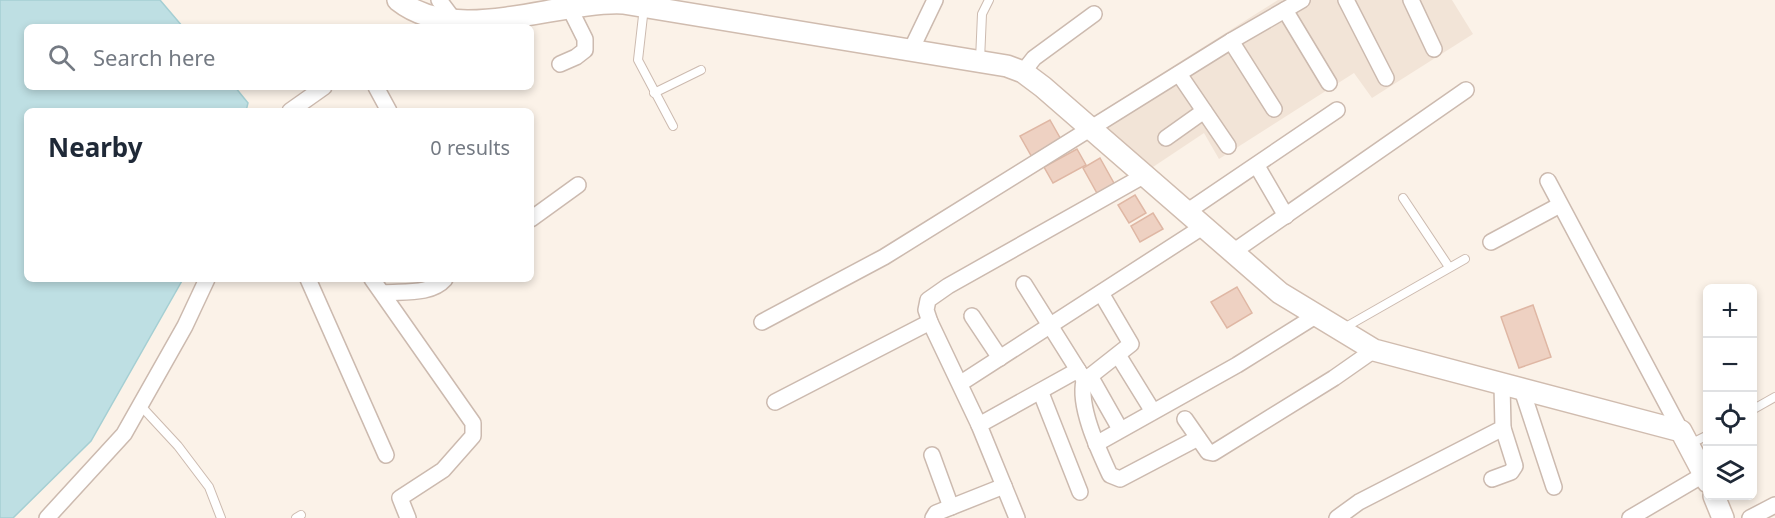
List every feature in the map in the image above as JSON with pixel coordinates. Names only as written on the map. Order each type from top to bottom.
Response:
[{"type":"main road","points":[[398,0],[414,11],[454,20],[525,16],[577,5],[615,3],[644,6],[980,62],[1023,72],[1280,293],[1374,350],[1693,437],[1703,471]]},
{"type":"main road","points":[[1715,500],[1723,518]]},
{"type":"street","points":[[910,52],[935,0]]},
{"type":"street","points":[[762,322],[884,257],[1231,41],[1302,0]]},
{"type":"street","points":[[1346,0],[1386,78]]},
{"type":"street","points":[[1411,0],[1434,49]]},
{"type":"street","points":[[560,64],[585,50],[585,39],[577,5]]},
{"type":"street","points":[[1285,10],[1329,83]]},
{"type":"street","points":[[1023,72],[1034,58],[1094,14]]},
{"type":"street","points":[[1231,41],[1274,109]]},
{"type":"street","points":[[1179,74],[1228,146]]},
{"type":"street","points":[[294,108],[320,90]]},
{"type":"street","points":[[378,90],[387,108]]},
{"type":"street","points":[[1233,252],[1466,90]]},
{"type":"street","points":[[1188,212],[1337,110]]},
{"type":"street","points":[[1166,138],[1204,111]]},
{"type":"street","points":[[1257,166],[1286,216]]},
{"type":"street","points":[[1017,518],[961,383],[926,310],[933,295],[1145,175]]},
{"type":"street","points":[[1548,181],[1693,437]]},
{"type":"street","points":[[534,217],[578,185]]},
{"type":"street","points":[[1491,242],[1560,205]]},
{"type":"street","points":[[961,383],[1204,226]]},
{"type":"street","points":[[47,518],[119,440],[185,326],[206,282]]},
{"type":"street","points":[[309,282],[386,455]]},
{"type":"street","points":[[374,282],[473,423],[473,436],[443,470],[400,498],[408,518]]},
{"type":"street","points":[[382,293],[429,290],[438,287],[442,282]]},
{"type":"street","points":[[1024,284],[1049,326],[1120,429]]},
{"type":"street","points":[[979,425],[1041,393],[1084,376],[1119,355],[1131,344],[1129,337],[1101,293]]},
{"type":"street","points":[[1096,444],[1152,410],[1237,365],[1317,315]]},
{"type":"street","points":[[972,316],[1000,358]]},
{"type":"street","points":[[775,402],[930,322]]},
{"type":"street","points":[[1185,419],[1208,452],[1218,451],[1374,350]]},
{"type":"street","points":[[1119,355],[1152,410]]},
{"type":"street","points":[[1084,376],[1084,399],[1096,444],[1110,475],[1120,478],[1198,438]]},
{"type":"street","points":[[1492,479],[1511,472],[1515,466],[1503,428],[1512,387]]},
{"type":"street","points":[[1512,387],[1554,486]]},
{"type":"street","points":[[1041,393],[1080,492]]},
{"type":"street","points":[[1337,518],[1359,502],[1503,428]]},
{"type":"street","points":[[932,455],[951,507]]},
{"type":"street","points":[[1630,518],[1703,479]]},
{"type":"street","points":[[933,518],[936,513],[1004,486]]},
{"type":"street","points":[[1750,518],[1775,505]]},
{"type":"lane","points":[[980,62],[982,14],[989,0]]},
{"type":"lane","points":[[644,6],[638,60],[673,126]]},
{"type":"lane","points":[[654,93],[700,70]]},
{"type":"lane","points":[[1403,198],[1449,267]]},
{"type":"lane","points":[[1341,330],[1465,259]]},
{"type":"lane","points":[[1757,407],[1775,397]]},
{"type":"lane","points":[[140,405],[178,446],[209,487],[221,518]]},
{"type":"shaded area","points":[[1278,0],[1452,0],[1473,34],[1372,98],[1354,73],[1219,159],[1204,133],[1147,171],[1091,118]]},
{"type":"water","points":[[0,0],[160,0],[180,24],[24,24],[24,90],[237,90],[248,103],[247,108],[24,108],[24,282],[181,282],[91,441],[13,518],[0,518]]},
{"type":"building","points":[[1050,120],[1063,143],[1033,159],[1020,136]]},
{"type":"building","points":[[1077,149],[1086,165],[1053,183],[1044,167]]},
{"type":"building","points":[[1100,158],[1115,185],[1098,195],[1083,168]]},
{"type":"building","points":[[1135,195],[1146,213],[1129,223],[1118,205]]},
{"type":"building","points":[[1153,213],[1163,229],[1140,242],[1131,226]]},
{"type":"building","points":[[1237,287],[1252,313],[1227,328],[1211,302]]},
{"type":"building","points":[[1533,305],[1551,357],[1519,368],[1501,317]]}]
